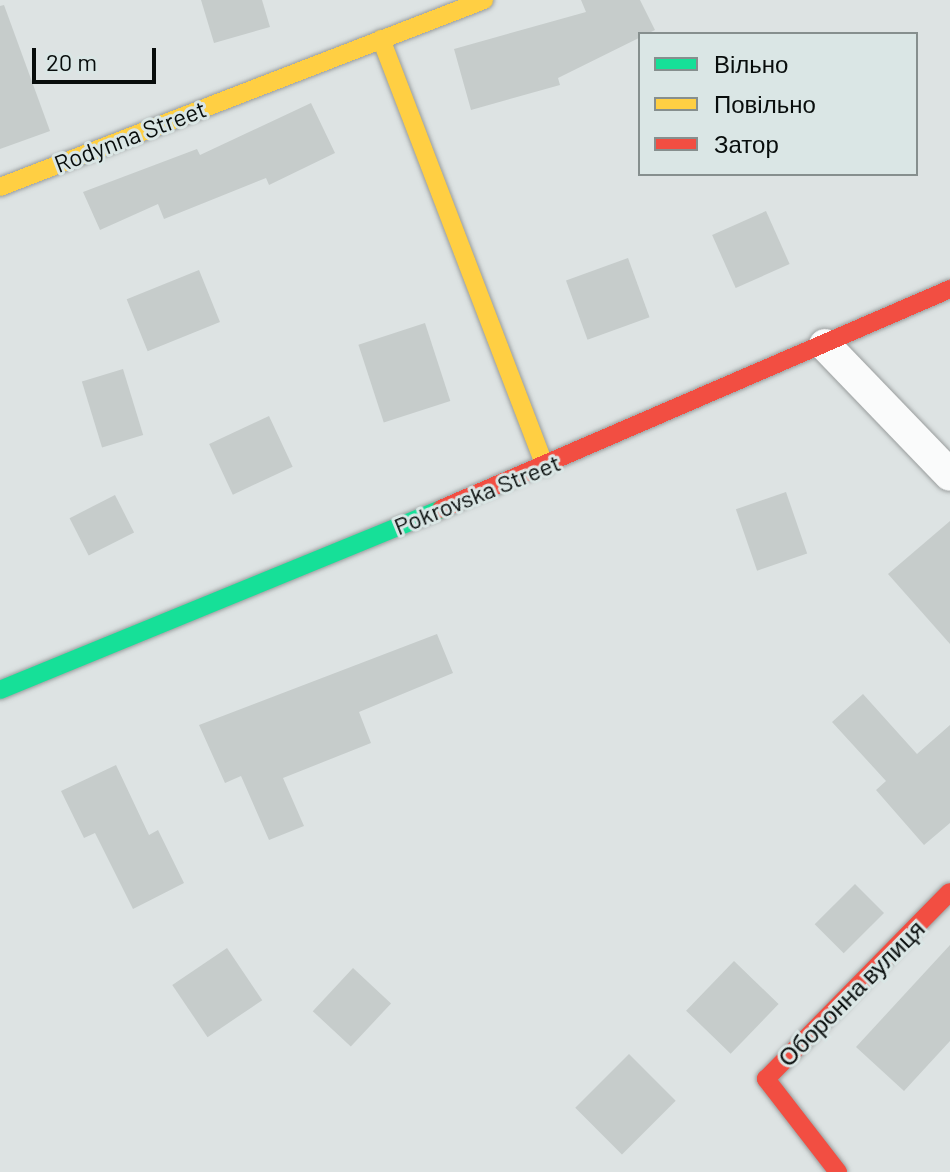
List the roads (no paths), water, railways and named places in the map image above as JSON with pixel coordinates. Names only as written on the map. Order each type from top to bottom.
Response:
[{"type":"street","name":"Rodynna Street","points":[[0,187],[484,0]]},
{"type":"street","points":[[381,39],[545,467]]},
{"type":"street","name":"Pokrovska Street","points":[[0,690],[545,467],[950,289]]},
{"type":"street","points":[[825,345],[950,475]]},
{"type":"street","name":"Оборонна вулиця","points":[[838,1172],[766,1079],[950,892]]}]
